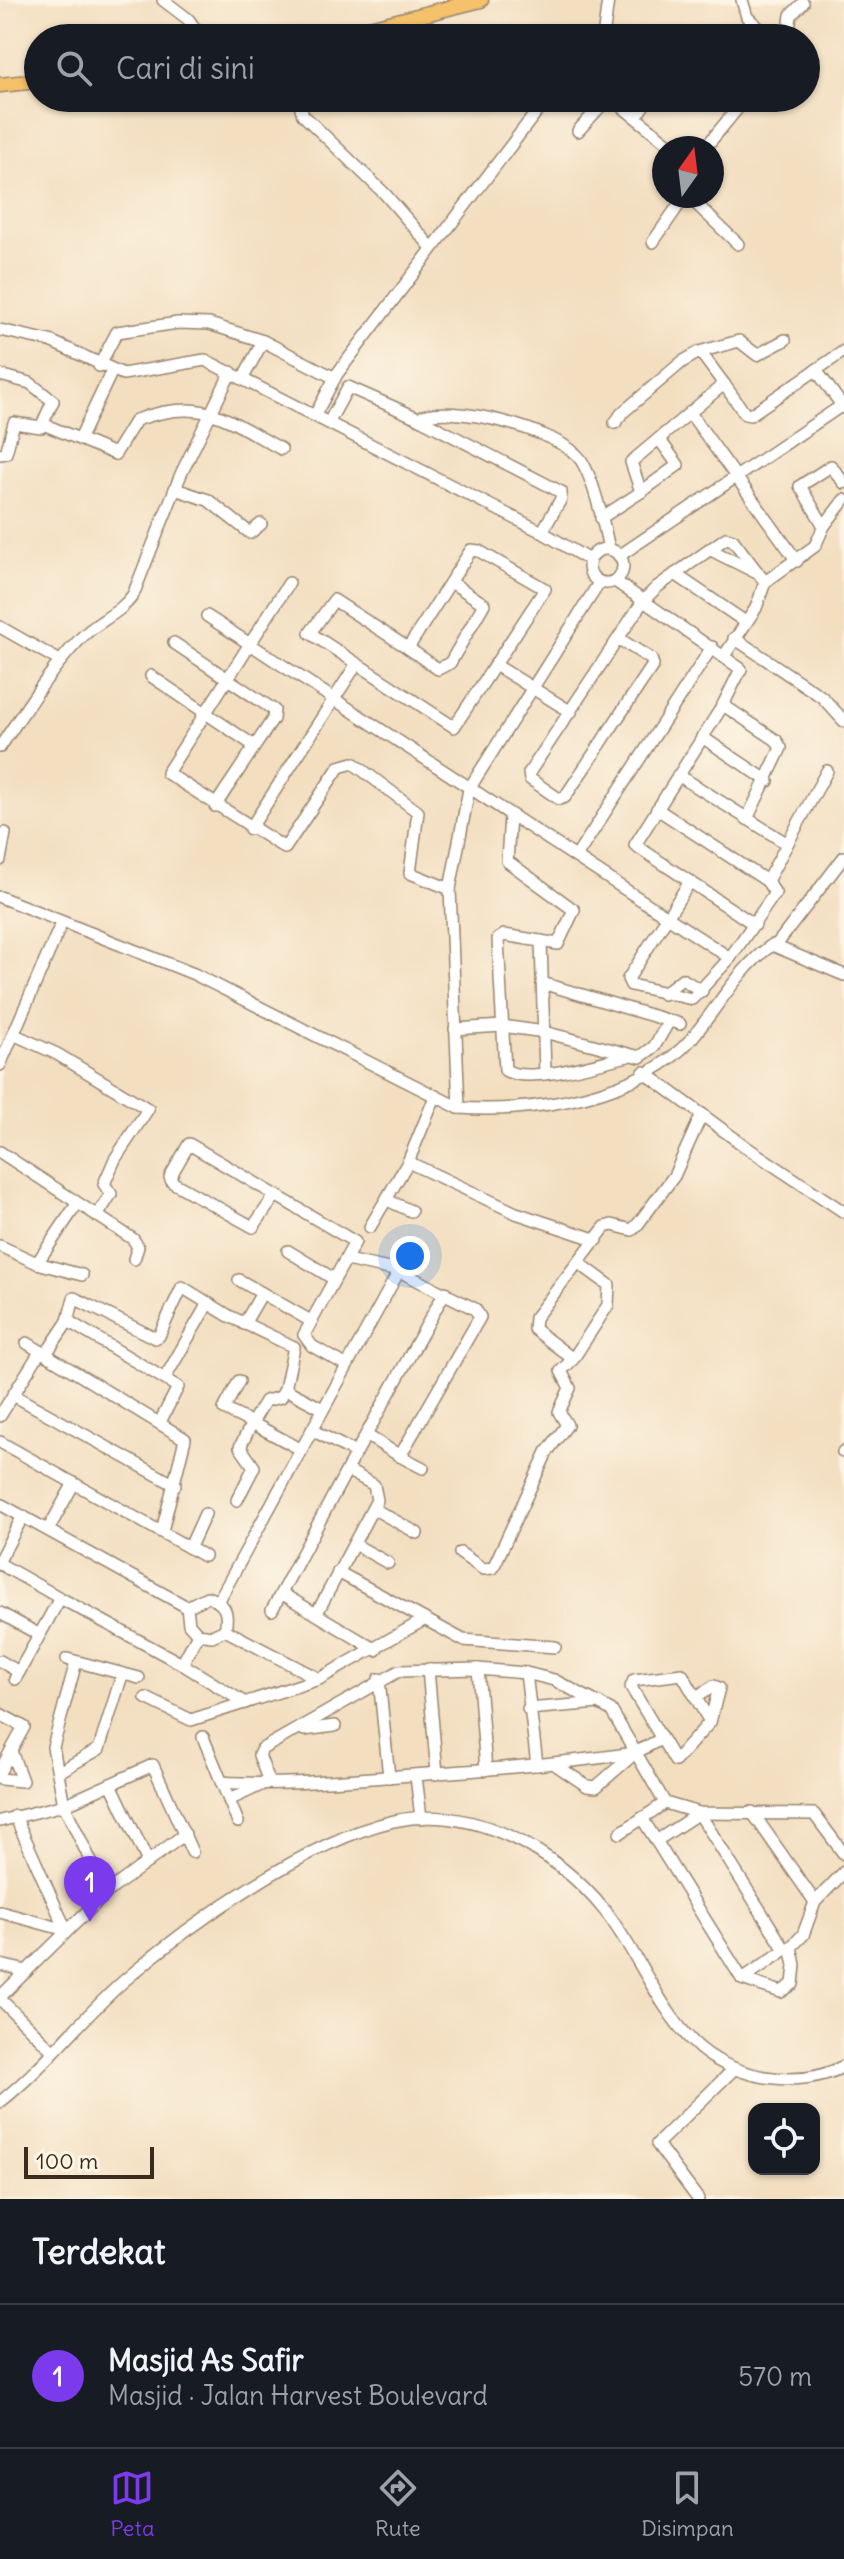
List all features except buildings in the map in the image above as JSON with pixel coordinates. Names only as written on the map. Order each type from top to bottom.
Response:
[{"type":"main road","points":[[385,24],[481,0]]},
{"type":"main road","points":[[0,85],[24,82]]},
{"type":"street","points":[[163,0],[192,24]]},
{"type":"street","points":[[605,24],[608,0]]},
{"type":"street","points":[[742,0],[747,17],[755,24]]},
{"type":"street","points":[[789,24],[789,19],[803,3]]},
{"type":"street","points":[[302,112],[385,194],[432,248]]},
{"type":"street","points":[[321,418],[338,373],[536,112]]},
{"type":"street","points":[[578,131],[596,112]]},
{"type":"street","points":[[626,112],[659,136]]},
{"type":"street","points":[[636,117],[639,112]]},
{"type":"street","points":[[715,136],[735,112]]},
{"type":"street","points":[[653,242],[677,208]]},
{"type":"street","points":[[699,208],[738,244]]},
{"type":"street","points":[[99,366],[117,332],[168,324],[209,324],[263,341],[338,373]]},
{"type":"street","points":[[0,330],[50,341],[99,366],[125,374],[202,360],[243,378],[542,532],[589,560]]},
{"type":"street","points":[[615,423],[682,362],[739,341],[757,355],[785,340]]},
{"type":"street","points":[[243,378],[263,341]]},
{"type":"street","points":[[701,353],[745,414],[750,415],[844,351]]},
{"type":"street","points":[[755,925],[636,847],[636,840],[723,705],[741,669],[615,581],[599,583],[589,574],[589,560],[600,549],[614,552],[843,405],[816,370]]},
{"type":"street","points":[[80,438],[112,371]]},
{"type":"street","points":[[0,747],[60,661],[85,634],[126,605],[133,595],[175,489],[231,372]]},
{"type":"street","points":[[0,375],[30,383],[53,398],[40,427],[0,418]]},
{"type":"street","points":[[641,492],[631,462],[724,384]]},
{"type":"street","points":[[321,418],[348,387],[418,418],[561,492],[561,499],[542,532]]},
{"type":"street","points":[[43,424],[115,454],[136,420],[195,408],[211,411],[281,449]]},
{"type":"street","points":[[418,418],[433,412],[509,421],[573,452],[584,465],[614,552],[623,565],[615,581]]},
{"type":"street","points":[[690,413],[797,561]]},
{"type":"street","points":[[0,454],[6,453],[14,423]]},
{"type":"street","points":[[601,518],[678,465],[659,439]]},
{"type":"street","points":[[824,526],[800,486],[831,466],[844,483]]},
{"type":"street","points":[[175,489],[208,500],[250,533],[261,524]]},
{"type":"street","points":[[724,656],[744,621],[756,608],[765,582],[815,546],[824,526],[844,500]]},
{"type":"street","points":[[619,639],[651,659],[653,665],[564,798],[559,799],[530,779],[529,773],[643,601],[722,539],[730,538],[765,582]]},
{"type":"street","points":[[709,549],[756,572]]},
{"type":"street","points":[[408,648],[468,553],[475,550],[545,587],[497,666],[454,727],[310,633],[334,600],[438,669],[450,663],[484,604],[451,582]]},
{"type":"street","points":[[675,574],[744,621]]},
{"type":"street","points":[[289,583],[167,773],[281,847],[289,846],[339,767],[353,763],[418,812],[410,873],[450,889]]},
{"type":"street","points":[[459,1108],[450,889],[469,789],[599,583]]},
{"type":"street","points":[[207,616],[730,958]]},
{"type":"street","points":[[0,627],[60,661]]},
{"type":"street","points":[[734,638],[822,697],[844,718]]},
{"type":"street","points":[[174,643],[274,710],[273,719],[215,806]]},
{"type":"street","points":[[576,857],[712,647]]},
{"type":"street","points":[[250,829],[356,665]]},
{"type":"street","points":[[497,666],[571,712]]},
{"type":"street","points":[[151,676],[253,745]]},
{"type":"street","points":[[723,705],[779,744],[781,750],[747,819]]},
{"type":"street","points":[[702,737],[768,781]]},
{"type":"street","points":[[767,881],[827,771]]},
{"type":"street","points":[[678,775],[786,843]]},
{"type":"street","points":[[657,809],[767,881],[774,898],[730,958],[702,991],[689,1000],[631,985],[627,981],[689,883]]},
{"type":"street","points":[[510,816],[507,861],[574,909],[558,944],[504,935],[498,939],[505,1070],[512,1074],[545,1074],[628,1056]]},
{"type":"street","points":[[0,860],[5,833]]},
{"type":"street","points":[[0,897],[194,974],[329,1039],[459,1108],[486,1110],[549,1106],[606,1089],[678,1053],[765,951],[777,944],[844,857]]},
{"type":"street","points":[[0,1065],[62,922]]},
{"type":"street","points":[[541,941],[545,1074]]},
{"type":"street","points":[[777,944],[844,975]]},
{"type":"street","points":[[663,994],[682,979],[702,991]]},
{"type":"street","points":[[455,1029],[502,1026],[544,1032],[640,1057],[654,1047],[675,1023],[542,983]]},
{"type":"street","points":[[13,1034],[57,1054],[148,1109],[111,1166],[104,1184],[111,1194],[97,1216]]},
{"type":"street","points":[[644,1072],[844,1212]]},
{"type":"street","points":[[370,1227],[408,1162],[435,1097]]},
{"type":"street","points":[[573,1359],[534,1329],[533,1323],[608,1225],[632,1230],[638,1224],[674,1176],[702,1114]]},
{"type":"street","points":[[275,1196],[253,1227],[172,1182],[170,1177],[189,1144],[355,1242],[309,1320],[304,1335],[306,1342],[346,1365]]},
{"type":"street","points":[[0,1152],[137,1243],[134,1259]]},
{"type":"street","points":[[408,1162],[516,1213],[597,1240]]},
{"type":"street","points":[[387,1200],[411,1211]]},
{"type":"street","points":[[37,1263],[77,1204]]},
{"type":"street","points":[[0,1246],[37,1263],[82,1275]]},
{"type":"street","points":[[288,1251],[334,1279]]},
{"type":"street","points":[[346,1260],[399,1271],[445,1292],[478,1311],[480,1317],[400,1456]]},
{"type":"street","points":[[460,1553],[483,1569],[493,1568],[547,1452],[567,1425],[559,1412],[570,1388],[561,1371],[573,1359],[611,1296],[609,1285],[579,1263]]},
{"type":"street","points":[[219,1600],[399,1271]]},
{"type":"street","points":[[239,1280],[309,1320]]},
{"type":"street","points":[[0,1416],[68,1321],[74,1298],[155,1338],[159,1336],[182,1287],[207,1305],[296,1349],[281,1397],[265,1401],[240,1447],[254,1467],[237,1500]]},
{"type":"street","points":[[272,1610],[445,1292]]},
{"type":"street","points":[[244,1324],[262,1293]]},
{"type":"street","points":[[165,1378],[207,1305]]},
{"type":"street","points":[[68,1321],[165,1378],[178,1390],[160,1422]]},
{"type":"street","points":[[27,1343],[183,1436],[186,1442],[162,1531]]},
{"type":"street","points":[[239,1381],[224,1409],[302,1450]]},
{"type":"street","points":[[285,1389],[323,1409]]},
{"type":"street","points":[[13,1395],[175,1485]]},
{"type":"street","points":[[312,1430],[356,1453]]},
{"type":"street","points":[[366,1435],[423,1468]]},
{"type":"street","points":[[0,1442],[204,1556]]},
{"type":"street","points":[[317,1613],[374,1509],[378,1492],[374,1485],[347,1470]]},
{"type":"street","points":[[48,1530],[74,1483]]},
{"type":"street","points":[[0,1504],[187,1607]]},
{"type":"street","points":[[374,1509],[417,1533]]},
{"type":"street","points":[[190,1547],[205,1514]]},
{"type":"street","points":[[23,1516],[0,1562],[245,1703]]},
{"type":"street","points":[[354,1544],[388,1563]]},
{"type":"street","points":[[338,1572],[424,1620],[472,1642],[555,1647]]},
{"type":"street","points":[[281,1593],[376,1650]]},
{"type":"street","points":[[187,1607],[207,1597],[219,1600],[226,1609],[225,1630]]},
{"type":"street","points":[[0,1661],[17,1675],[60,1598]]},
{"type":"street","points":[[187,1607],[189,1624],[198,1634],[212,1636],[225,1630]]},
{"type":"street","points":[[0,1613],[38,1634]]},
{"type":"street","points":[[146,1698],[187,1720],[319,1679],[376,1650],[424,1620]]},
{"type":"street","points":[[225,1630],[319,1679]]},
{"type":"street","points":[[182,1664],[198,1634]]},
{"type":"street","points":[[106,1893],[64,1805],[53,1743],[71,1660],[139,1678]]},
{"type":"street","points":[[288,1690],[294,1666]]},
{"type":"street","points":[[428,1669],[437,1774]]},
{"type":"street","points":[[478,1669],[486,1770]]},
{"type":"street","points":[[265,1784],[260,1752],[379,1679],[399,1671],[478,1669],[526,1673],[554,1680],[599,1703],[648,1746],[675,1761],[710,1722],[719,1688],[714,1686],[696,1697]]},
{"type":"street","points":[[526,1673],[537,1765]]},
{"type":"street","points":[[665,1803],[631,1690],[632,1683],[679,1673],[710,1722]]},
{"type":"street","points":[[60,1781],[99,1749],[122,1675]]},
{"type":"street","points":[[379,1679],[389,1777]]},
{"type":"street","points":[[528,1709],[599,1703]]},
{"type":"street","points":[[333,1708],[336,1740]]},
{"type":"street","points":[[0,1714],[24,1726],[0,1771]]},
{"type":"street","points":[[300,1730],[335,1726]]},
{"type":"street","points":[[203,1737],[238,1822]]},
{"type":"street","points":[[556,1765],[587,1786],[596,1787],[648,1746]]},
{"type":"street","points":[[221,1782],[265,1784],[556,1765],[648,1746]]},
{"type":"street","points":[[0,1779],[22,1781],[11,1751]]},
{"type":"street","points":[[0,1821],[64,1805],[153,1765],[192,1852]]},
{"type":"street","points":[[416,1776],[421,1818]]},
{"type":"street","points":[[111,1784],[148,1862]]},
{"type":"street","points":[[229,1800],[265,1784]]},
{"type":"street","points":[[620,1833],[665,1803],[699,1813],[814,1814],[844,1854]]},
{"type":"street","points":[[752,1812],[815,1902]]},
{"type":"street","points":[[656,1841],[699,1813]]},
{"type":"street","points":[[642,1818],[742,1979],[781,1992],[787,1990],[793,1984],[795,1965],[788,1949],[699,1813]]},
{"type":"street","points":[[15,1816],[66,1930]]},
{"type":"street","points":[[0,2102],[125,1981],[196,1924],[265,1878],[392,1822],[421,1818],[488,1828],[536,1849],[571,1874],[606,1912],[691,2040],[733,2070],[796,2078],[818,2076],[844,2066]]},
{"type":"street","points":[[53,2051],[0,1998],[106,1893],[185,1834]]},
{"type":"street","points":[[742,1979],[788,1949],[803,1935],[815,1902],[844,1872]]},
{"type":"street","points":[[0,1912],[66,1930]]},
{"type":"street","points":[[0,1965],[27,1971]]},
{"type":"street","points":[[698,2199],[657,2144],[733,2070]]},
{"type":"place","name":"Masjid As Safir","points":[[90,1922]]}]
